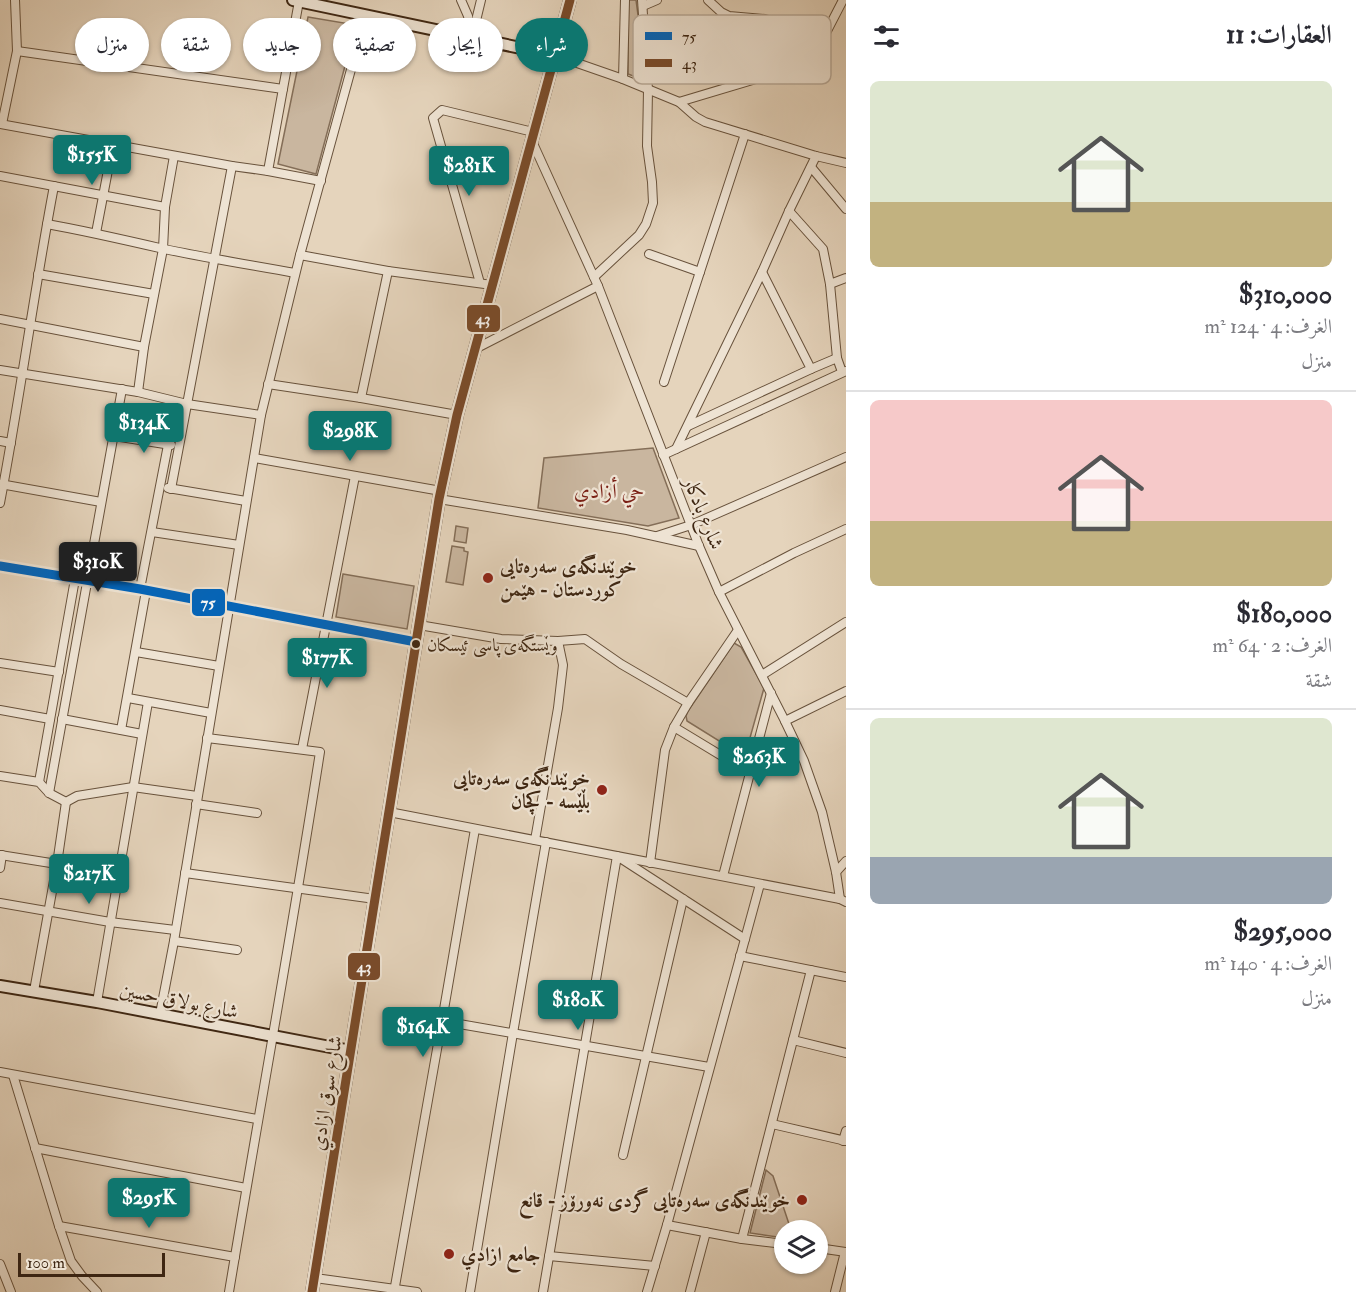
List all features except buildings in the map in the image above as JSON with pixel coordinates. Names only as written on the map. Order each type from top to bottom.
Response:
[{"type":"street","points":[[15,0],[17,51],[1,124],[321,181]]},
{"type":"street","points":[[461,0],[468,18]]},
{"type":"street","points":[[477,18],[481,0]]},
{"type":"street","name":"شارع سوق ازادي","points":[[565,18],[570,0]]},
{"type":"street","points":[[622,80],[625,0]]},
{"type":"street","points":[[642,3],[657,0]]},
{"type":"street","points":[[708,0],[727,15]]},
{"type":"street","points":[[831,23],[843,0]]},
{"type":"street","points":[[268,171],[296,1],[428,28]]},
{"type":"street","points":[[160,1014],[261,415],[295,273],[366,15]]},
{"type":"street","points":[[17,51],[283,89]]},
{"type":"street","points":[[588,68],[679,102],[701,120],[846,164]]},
{"type":"street","name":"شارع سوق ازادي","points":[[312,1292],[440,495],[457,415],[475,350],[486,284],[549,72]]},
{"type":"street","points":[[594,277],[639,235],[651,211],[653,196],[647,146],[648,84]]},
{"type":"street","points":[[679,102],[739,84]]},
{"type":"street","points":[[0,114],[9,95]]},
{"type":"street","points":[[300,255],[388,271],[486,284],[433,118],[442,110],[532,135]]},
{"type":"street","points":[[664,382],[745,134]]},
{"type":"street","name":"شارع بادكار","points":[[532,135],[598,286],[699,546],[719,592],[804,761],[827,831],[843,900]]},
{"type":"street","points":[[96,232],[113,144]]},
{"type":"street","points":[[138,392],[144,347],[163,249],[165,207],[174,156]]},
{"type":"street","points":[[676,449],[816,156]]},
{"type":"street","points":[[171,489],[232,166]]},
{"type":"street","points":[[811,167],[846,209]]},
{"type":"street","points":[[0,176],[165,207]]},
{"type":"street","points":[[0,503],[54,186]]},
{"type":"street","points":[[663,455],[844,371],[837,358],[830,284],[823,249],[789,211]]},
{"type":"street","points":[[47,224],[96,232],[163,249],[295,273]]},
{"type":"street","points":[[649,254],[700,272]]},
{"type":"street","points":[[361,398],[388,271]]},
{"type":"street","points":[[762,273],[811,369]]},
{"type":"street","points":[[38,274],[154,294]]},
{"type":"street","points":[[830,284],[846,278]]},
{"type":"street","points":[[475,350],[598,286]]},
{"type":"street","points":[[0,319],[144,347]]},
{"type":"street","points":[[688,426],[837,358]]},
{"type":"street","points":[[0,370],[261,415]]},
{"type":"street","points":[[268,384],[457,415]]},
{"type":"street","points":[[49,793],[122,390]]},
{"type":"street","points":[[114,436],[179,447]]},
{"type":"street","points":[[0,441],[11,443]]},
{"type":"street","points":[[121,730],[136,652],[143,590],[168,445]]},
{"type":"street","points":[[656,536],[691,525],[846,457]]},
{"type":"street","points":[[254,458],[356,476],[440,495],[699,546]]},
{"type":"street","points":[[302,749],[356,476]]},
{"type":"street","points":[[2,485],[102,502]]},
{"type":"street","points":[[160,487],[246,501]]},
{"type":"street","points":[[719,592],[846,529]]},
{"type":"street","points":[[152,532],[239,545]]},
{"type":"street","points":[[0,566],[143,590],[417,642]]},
{"type":"street","points":[[39,783],[75,579]]},
{"type":"street","points":[[762,675],[846,622]]},
{"type":"street","points":[[419,625],[501,639],[558,641],[585,639],[621,664],[688,703]]},
{"type":"street","points":[[650,862],[665,750],[674,727],[688,703],[738,630]]},
{"type":"street","points":[[535,840],[562,676],[563,665],[558,641]]},
{"type":"street","points":[[136,652],[219,666]]},
{"type":"street","points":[[0,663],[59,672]]},
{"type":"street","points":[[785,721],[846,691]]},
{"type":"street","points":[[723,876],[771,693]]},
{"type":"street","points":[[128,698],[211,713]]},
{"type":"street","points":[[97,1002],[148,702]]},
{"type":"street","points":[[0,710],[50,719]]},
{"type":"street","points":[[62,718],[142,734]]},
{"type":"street","points":[[674,727],[750,773]]},
{"type":"street","points":[[207,738],[320,752],[229,1292]]},
{"type":"street","points":[[0,776],[39,783],[49,793],[66,802]]},
{"type":"street","points":[[66,802],[77,796],[133,787],[257,813]]},
{"type":"street","points":[[34,991],[66,802]]},
{"type":"street","points":[[389,812],[843,900]]},
{"type":"street","points":[[394,1290],[475,829]]},
{"type":"street","points":[[470,1292],[546,842]]},
{"type":"street","points":[[0,868],[1,855],[57,864]]},
{"type":"street","points":[[617,856],[745,939]]},
{"type":"street","points":[[543,1292],[617,856]]},
{"type":"street","points":[[836,872],[846,861]]},
{"type":"street","points":[[185,873],[375,899]]},
{"type":"street","points":[[647,1292],[668,1225],[760,884]]},
{"type":"street","points":[[623,1155],[683,899]]},
{"type":"street","points":[[0,903],[175,930]]},
{"type":"street","points":[[174,941],[237,950]]},
{"type":"street","points":[[740,956],[846,977]]},
{"type":"street","points":[[742,1239],[811,970]]},
{"type":"street","name":"شارع بولاق حسين","points":[[0,986],[97,1002],[351,1051]]},
{"type":"street","points":[[442,1021],[709,1067]]},
{"type":"street","points":[[793,1040],[846,1053]]},
{"type":"street","points":[[0,1072],[257,1119]]},
{"type":"street","points":[[13,1074],[59,1226],[72,1261],[82,1276],[98,1292]]},
{"type":"street","points":[[772,1124],[845,1141],[846,1131]]},
{"type":"street","points":[[35,1148],[246,1188]]},
{"type":"street","points":[[668,1225],[774,1243]]},
{"type":"street","points":[[59,1226],[235,1257]]},
{"type":"street","points":[[690,1292],[706,1232]]},
{"type":"street","points":[[828,1249],[845,1252],[835,1292]]},
{"type":"street","points":[[549,1256],[655,1266]]},
{"type":"street","points":[[0,1264],[11,1292]]},
{"type":"street","points":[[315,1278],[417,1292]]},
{"type":"shaded area","points":[[628,0],[636,0],[638,15],[633,15],[633,76],[628,74]]},
{"type":"shaded area","points":[[321,19],[333,21],[333,72],[343,72],[316,174],[278,164],[297,72],[321,72]]},
{"type":"shaded area","points":[[653,448],[679,518],[648,526],[538,508],[544,458]]},
{"type":"shaded area","points":[[456,526],[468,528],[466,543],[454,541]]},
{"type":"shaded area","points":[[452,546],[464,548],[464,551],[468,552],[463,585],[446,582]]},
{"type":"shaded area","points":[[343,574],[414,586],[407,629],[336,617]]},
{"type":"shaded area","points":[[734,643],[741,647],[764,688],[746,752],[740,754],[687,721],[686,716]]},
{"type":"shaded area","points":[[766,1170],[773,1176],[788,1220],[774,1220],[774,1237],[750,1233]]},
{"type":"transit line","name":"43","points":[[312,1292],[439,499],[457,415],[570,0]]},
{"type":"transit line","name":"75","points":[[0,566],[140,589],[416,642]]},
{"type":"place","name":"خوێندنگەی سەرەتایی کوردستان - هێمن","points":[[488,578]]},
{"type":"place","name":"وێستگەی پاسی ئیسکان","points":[[416,644]]},
{"type":"place","name":"خوێندنگەی سەرەتایی بڵێسە - کچان","points":[[602,790]]},
{"type":"place","name":"خوێندنگەی سەرەتایی گردی نەورۆز - قانع","points":[[802,1200]]},
{"type":"place","name":"جامع ازادي","points":[[449,1254]]},
{"type":"district","name":"حي أزادي","points":[[609,491]]}]
